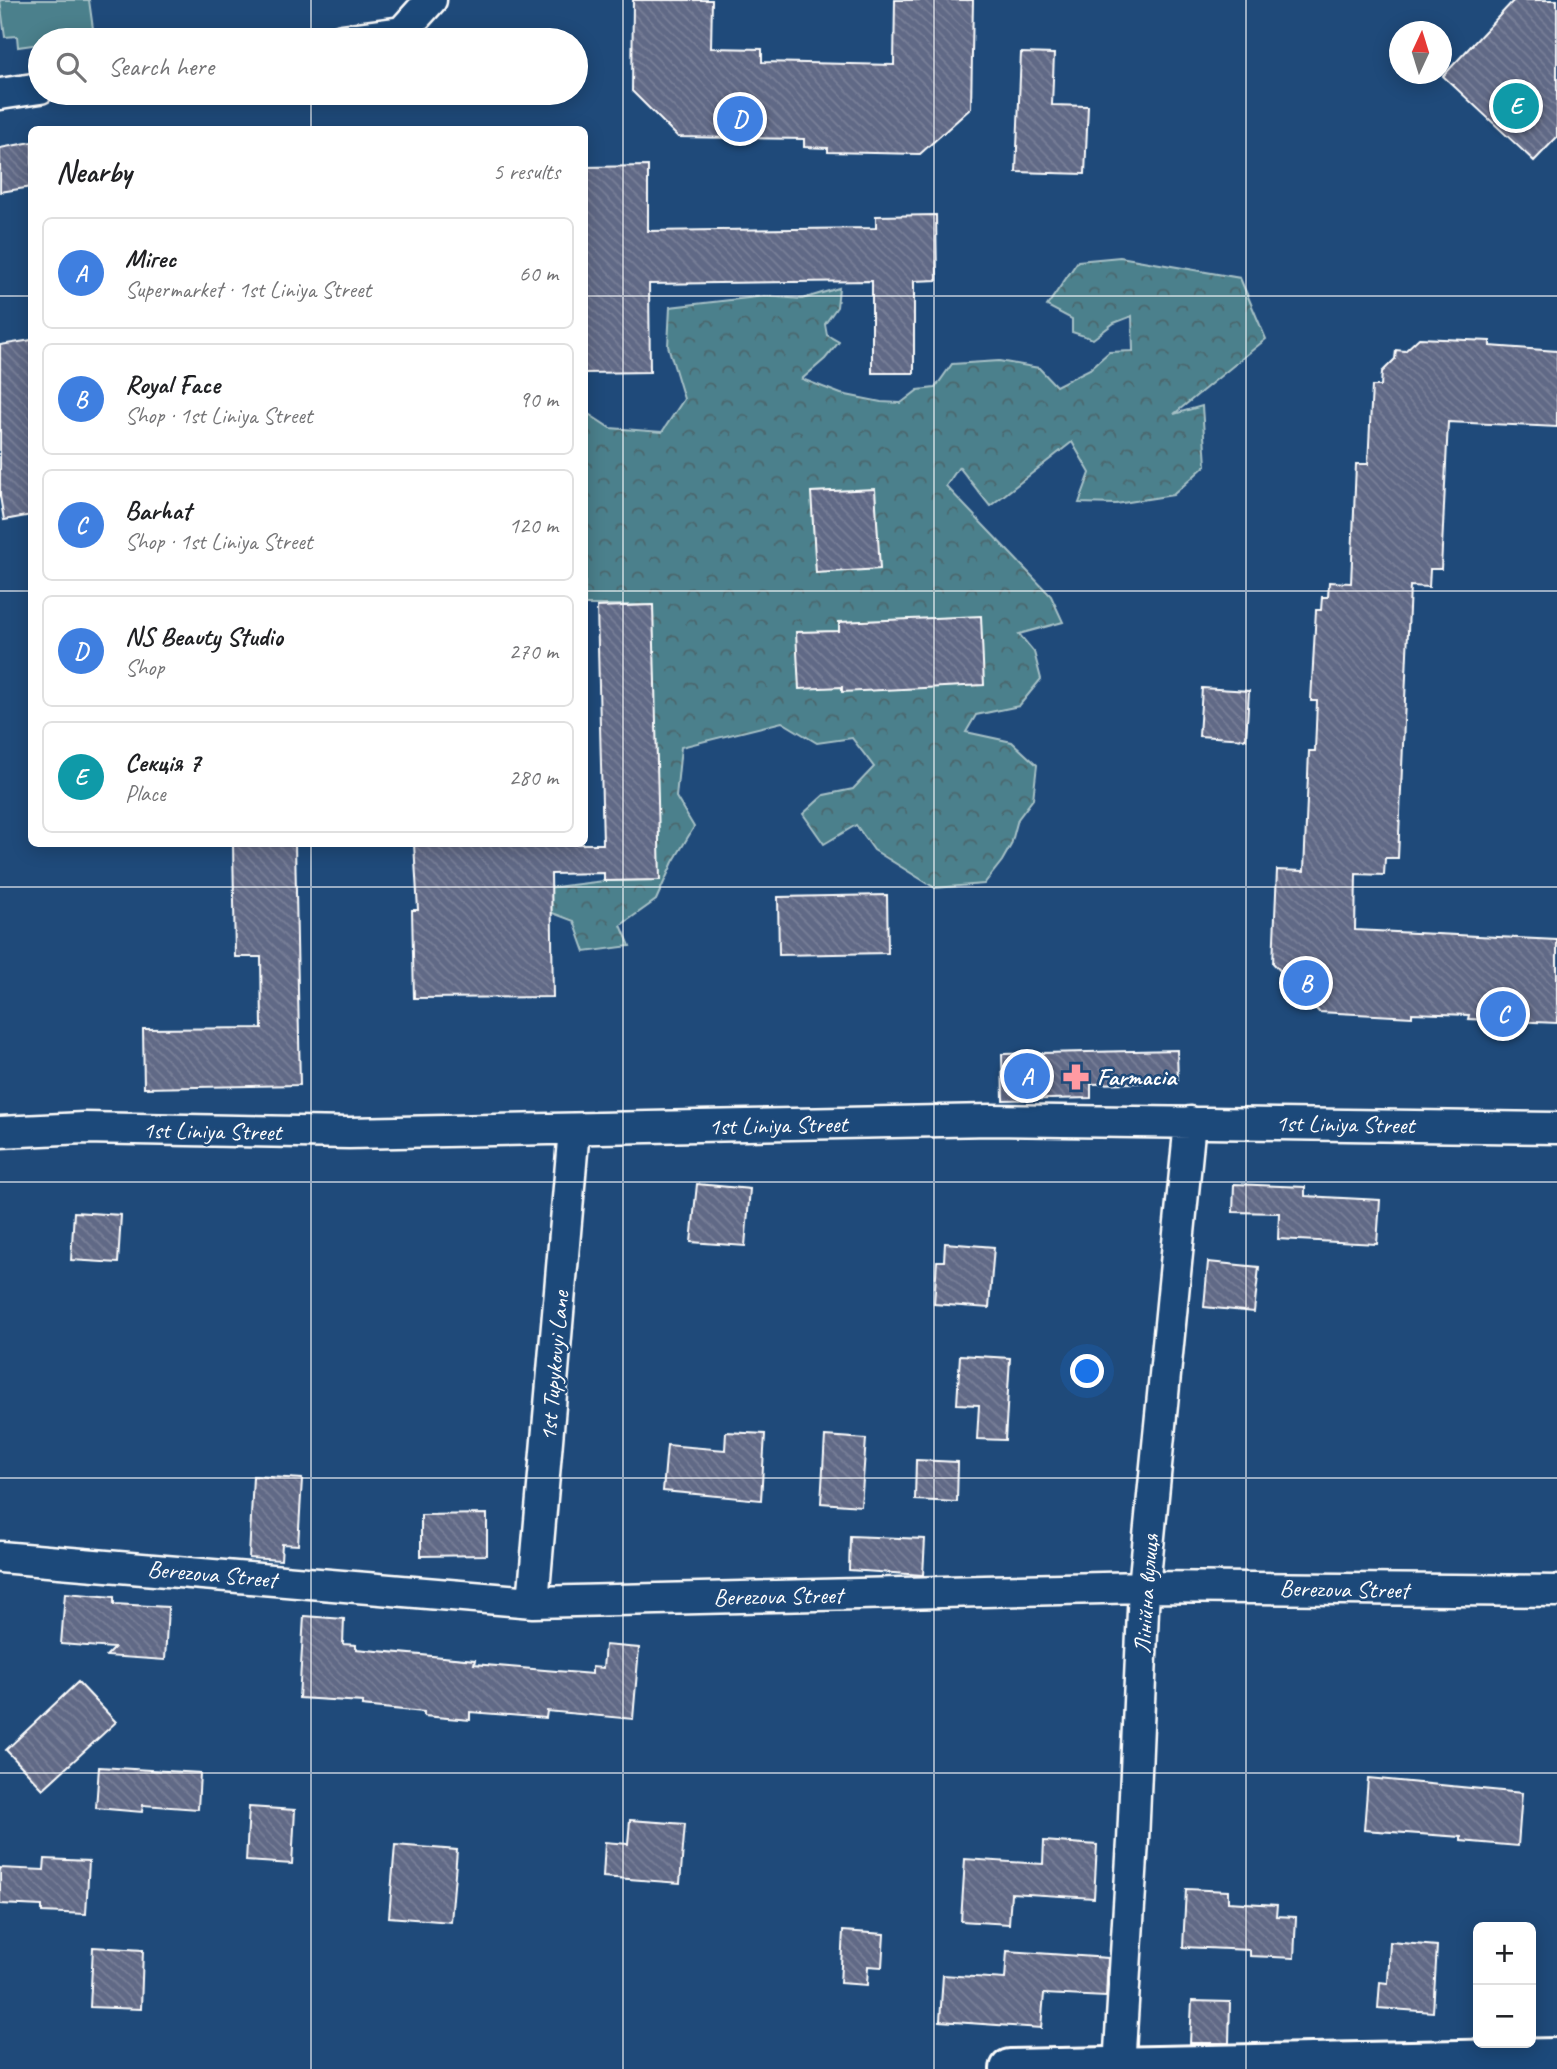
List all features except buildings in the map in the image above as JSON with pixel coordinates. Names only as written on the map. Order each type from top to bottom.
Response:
[{"type":"main road","points":[[1010,2069],[1411,2065],[1557,2058]]},
{"type":"street","points":[[406,28],[431,0]]},
{"type":"street","points":[[0,94],[28,90]]},
{"type":"street","name":"1st Liniya Street","points":[[0,1132],[84,1128],[349,1133],[991,1120],[1557,1128]]},
{"type":"street","name":"Лінійна вулиця","points":[[1119,2067],[1133,1841],[1144,1587],[1190,1122]]},
{"type":"street","name":"1st Tupykovyi Lane","points":[[533,1602],[574,1129]]},
{"type":"street","name":"Berezova Street","points":[[0,1557],[533,1602],[1144,1587],[1557,1591]]},
{"type":"green space","points":[[0,0],[89,0],[93,28],[28,28],[28,46],[18,47],[17,36],[5,37]]},
{"type":"green space","points":[[1120,257],[1240,278],[1266,339],[1174,414],[1202,406],[1206,465],[1173,495],[1116,504],[1079,503],[1090,473],[1072,442],[990,506],[959,467],[946,486],[1051,596],[1063,622],[1019,634],[1034,652],[1041,679],[1019,706],[976,715],[966,732],[1012,742],[1037,765],[1033,799],[1018,819],[1011,845],[1002,861],[984,884],[935,888],[874,850],[856,825],[824,844],[803,814],[824,795],[853,789],[874,767],[852,738],[817,743],[782,722],[681,747],[676,797],[694,827],[673,862],[656,900],[621,925],[630,946],[585,952],[574,921],[523,902],[514,892],[604,881],[659,880],[652,605],[588,605],[588,414],[610,428],[662,432],[684,399],[668,346],[670,307],[765,296],[802,299],[839,288],[837,307],[825,324],[827,335],[839,342],[825,359],[802,379],[841,394],[901,403],[918,390],[935,388],[952,364],[999,361],[1039,368],[1056,386],[1090,369],[1109,352],[1133,351],[1132,316],[1114,323],[1093,339],[1072,332],[1072,319],[1047,306],[1078,261]]},
{"type":"place","name":"Секція 7","points":[[1516,106]]},
{"type":"place","name":"NS Beauty Studio","points":[[740,119]]},
{"type":"place","name":"Royal Face","points":[[1306,983]]},
{"type":"place","name":"Barhat","points":[[1503,1014]]},
{"type":"place","name":"Мігес","points":[[1027,1076]]},
{"type":"place","name":"Farmacia","points":[[1076,1077]]}]
